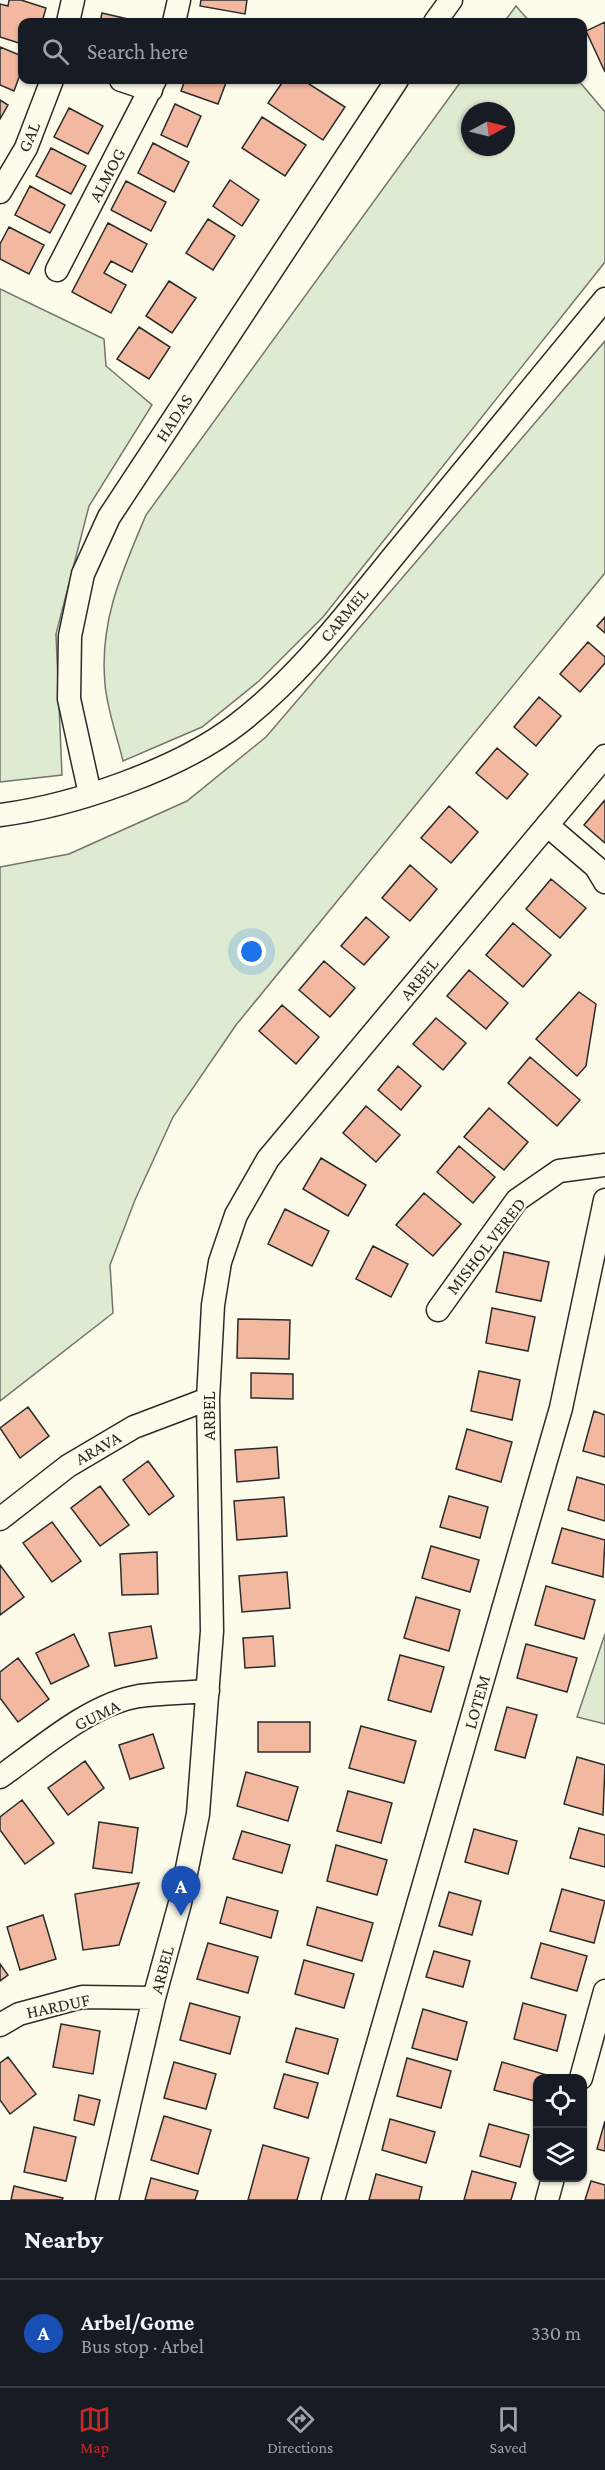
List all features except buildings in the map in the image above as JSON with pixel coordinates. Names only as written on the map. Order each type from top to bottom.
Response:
[{"type":"street","points":[[69,18],[73,0]]},
{"type":"street","points":[[175,18],[179,0]]},
{"type":"street","name":"GAL","points":[[0,192],[26,148],[50,84]]},
{"type":"street","name":"HADAS","points":[[90,794],[69,699],[70,636],[83,574],[109,517],[394,84]]},
{"type":"street","name":"ALMOG","points":[[57,270],[153,85]]},
{"type":"street","name":"CARMEL","points":[[0,815],[36,810],[117,785],[185,756],[235,726],[297,670],[346,614],[605,298]]},
{"type":"street","name":"ARBEL","points":[[107,2200],[154,1998],[180,1903],[198,1814],[212,1631],[208,1400],[213,1305],[220,1262],[236,1215],[263,1168],[605,756]]},
{"type":"street","points":[[547,825],[596,867],[605,882]]},
{"type":"street","name":"MISHOL VERED","points":[[438,1310],[517,1200],[560,1171],[605,1165]]},
{"type":"street","name":"LOTEM","points":[[333,2200],[561,1408],[605,1200]]},
{"type":"street","name":"ARAVA","points":[[0,1519],[68,1466],[134,1427],[208,1400]]},
{"type":"street","name":"GUMA","points":[[0,1777],[67,1729],[103,1708],[138,1697],[208,1691]]},
{"type":"street","points":[[582,2074],[605,1991]]},
{"type":"street","name":"HARDUF","points":[[0,2025],[19,2014],[82,1997],[154,1998]]},
{"type":"street","points":[[547,2200],[552,2182]]},
{"type":"green space","points":[[516,6],[526,18],[507,18]]},
{"type":"green space","points":[[459,84],[581,84],[605,112],[605,262],[323,617],[259,681],[202,727],[123,761],[106,693],[104,661],[109,618],[121,577],[146,515]]},
{"type":"green space","points":[[0,289],[104,339],[106,366],[152,405],[89,506],[56,634],[62,775],[0,782]]},
{"type":"green space","points":[[605,341],[605,573],[236,1025],[173,1117],[135,1200],[110,1265],[113,1313],[0,1401],[0,867],[69,854],[187,801],[266,737]]},
{"type":"green space","points":[[605,1634],[605,1724],[577,1717]]},
{"type":"place","name":"Arbel/Gome","points":[[181,1916]]}]
